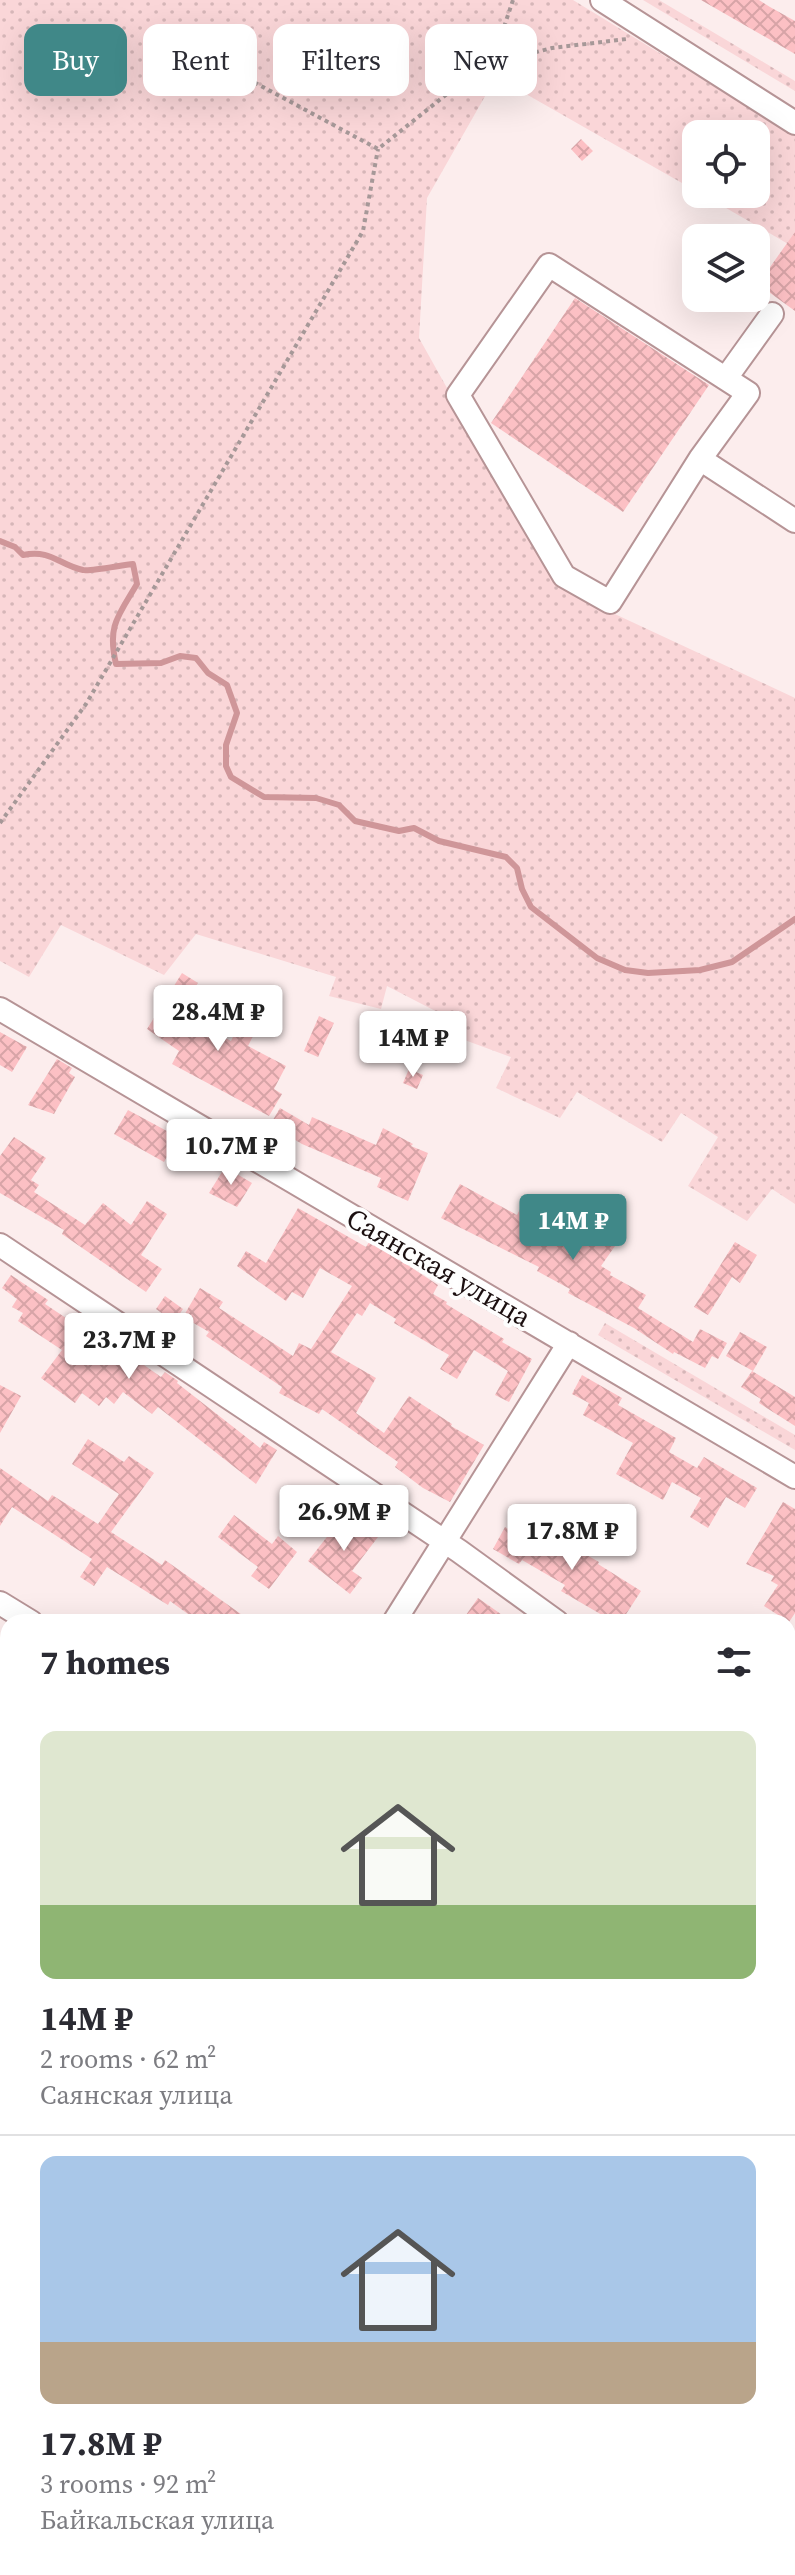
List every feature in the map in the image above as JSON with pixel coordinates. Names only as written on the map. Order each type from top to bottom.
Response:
[{"type":"street","points":[[602,0],[795,123]]},
{"type":"street","points":[[549,265],[748,393],[700,459],[610,602],[564,576],[458,395],[549,265]]},
{"type":"street","points":[[726,378],[772,314]]},
{"type":"street","points":[[700,459],[795,521]]},
{"type":"street","name":"Саянская улица","points":[[0,1009],[795,1477]]},
{"type":"street","points":[[0,1245],[459,1551],[546,1614]]},
{"type":"street","points":[[399,1614],[569,1343]]},
{"type":"street","points":[[0,1603],[18,1614]]},
{"type":"path","points":[[505,24],[513,0]]},
{"type":"path","points":[[537,51],[659,36]]},
{"type":"path","points":[[257,84],[378,149]]},
{"type":"path","points":[[0,823],[86,704],[363,231],[378,149],[444,96]]},
{"type":"shaded area","points":[[0,0],[573,0],[769,120],[682,120],[682,183],[529,96],[537,96],[537,24],[425,24],[425,96],[485,96],[427,198],[419,338],[559,588],[795,698],[795,1204],[772,1189],[747,1221],[688,1186],[718,1137],[681,1113],[662,1142],[577,1092],[560,1118],[496,1088],[511,1057],[443,1032],[447,1017],[387,986],[381,1009],[329,996],[336,977],[196,934],[164,975],[61,925],[29,977],[0,961]]},
{"type":"shaded area","points":[[643,0],[659,0],[795,81],[795,91]]},
{"type":"shaded area","points":[[770,121],[795,136],[795,248],[770,233],[770,224],[754,224],[726,208],[770,208]]},
{"type":"shaded area","points":[[605,1323],[795,1435],[795,1450],[598,1335]]},
{"type":"building","points":[[701,0],[759,0],[795,21],[795,54]]},
{"type":"building","points":[[581,139],[593,151],[582,161],[571,149]]},
{"type":"building","points":[[795,232],[795,311],[770,293],[770,267]]},
{"type":"building","points":[[575,298],[709,385],[623,512],[491,423]]},
{"type":"building","points":[[182,973],[198,983],[179,1012],[231,1041],[239,1024],[255,1032],[248,1046],[286,1066],[274,1089],[282,1094],[269,1116],[172,1064],[179,1051],[147,1029]]},
{"type":"building","points":[[319,1016],[334,1023],[318,1057],[304,1051]]},
{"type":"building","points":[[0,1032],[27,1047],[12,1072],[0,1065]]},
{"type":"building","points":[[57,1059],[72,1068],[69,1073],[75,1077],[54,1114],[28,1105]]},
{"type":"building","points":[[409,1069],[423,1075],[417,1089],[403,1083]]},
{"type":"building","points":[[280,1108],[309,1125],[312,1117],[376,1145],[383,1128],[428,1153],[408,1201],[377,1187],[381,1178],[302,1144],[270,1125]]},
{"type":"building","points":[[128,1110],[178,1137],[164,1162],[114,1134]]},
{"type":"building","points":[[14,1137],[46,1158],[31,1180],[39,1185],[34,1192],[85,1225],[103,1203],[131,1225],[147,1201],[167,1214],[141,1255],[162,1269],[146,1292],[62,1234],[64,1230],[0,1193],[0,1156]]},
{"type":"building","points":[[225,1167],[252,1183],[237,1207],[209,1193]]},
{"type":"building","points":[[460,1184],[517,1215],[523,1203],[535,1209],[539,1200],[573,1218],[584,1199],[599,1208],[594,1217],[622,1236],[601,1266],[611,1272],[610,1275],[646,1295],[638,1308],[693,1342],[700,1329],[727,1343],[718,1359],[712,1356],[705,1368],[673,1354],[634,1328],[568,1293],[570,1289],[537,1271],[539,1267],[441,1218]]},
{"type":"building","points":[[298,1208],[366,1247],[369,1242],[409,1266],[438,1285],[433,1294],[446,1304],[532,1359],[509,1402],[495,1395],[508,1371],[474,1350],[457,1379],[440,1369],[449,1355],[394,1323],[396,1319],[370,1303],[362,1316],[357,1313],[331,1352],[376,1378],[356,1413],[384,1433],[409,1396],[484,1445],[450,1502],[423,1488],[395,1467],[398,1462],[322,1409],[319,1414],[279,1393],[282,1387],[206,1336],[209,1332],[183,1317],[200,1288],[223,1302],[219,1308],[293,1356],[299,1343],[311,1349],[352,1286],[320,1268],[303,1298],[292,1292],[286,1301],[237,1266],[246,1251],[266,1263]]},
{"type":"building","points":[[735,1242],[757,1255],[740,1283],[732,1277],[708,1315],[694,1307]]},
{"type":"building","points":[[11,1275],[48,1300],[45,1304],[72,1322],[76,1317],[161,1377],[165,1372],[178,1381],[260,1448],[264,1442],[277,1450],[256,1484],[158,1407],[152,1414],[123,1392],[114,1404],[106,1397],[99,1406],[82,1393],[75,1403],[41,1378],[62,1350],[18,1321],[23,1313],[12,1307],[17,1299],[2,1288]]},
{"type":"building","points":[[165,1296],[183,1309],[174,1322],[156,1309]]},
{"type":"building","points":[[740,1332],[767,1347],[753,1371],[726,1356]]},
{"type":"building","points":[[752,1371],[795,1397],[795,1426],[759,1403],[761,1399],[741,1387]]},
{"type":"building","points":[[582,1375],[622,1398],[618,1405],[676,1438],[669,1452],[697,1468],[704,1457],[757,1488],[745,1508],[726,1497],[708,1528],[690,1517],[701,1498],[672,1482],[663,1500],[616,1474],[633,1443],[583,1415],[589,1403],[572,1394]]},
{"type":"building","points":[[0,1385],[21,1396],[0,1433]]},
{"type":"building","points":[[88,1439],[124,1462],[129,1456],[154,1473],[111,1532],[162,1565],[165,1560],[241,1614],[188,1614],[107,1567],[94,1586],[80,1577],[92,1559],[12,1507],[0,1526],[0,1468],[48,1501],[52,1495],[98,1524],[119,1494],[72,1464]]},
{"type":"building","points":[[783,1502],[795,1509],[794,1614],[776,1614],[764,1606],[778,1585],[771,1581],[774,1576],[746,1564]]},
{"type":"building","points":[[234,1515],[272,1544],[278,1536],[297,1552],[269,1589],[251,1576],[258,1567],[218,1537]]},
{"type":"building","points":[[352,1517],[378,1537],[352,1571],[362,1578],[350,1594],[308,1561],[341,1519],[347,1524]]},
{"type":"building","points":[[505,1527],[532,1543],[541,1529],[599,1562],[641,1591],[626,1614],[600,1614],[561,1591],[565,1585],[522,1560],[519,1564],[493,1549]]},
{"type":"building","points":[[478,1598],[501,1614],[467,1614]]},
{"type":"waterway","points":[[0,541],[15,547],[23,555],[41,554],[83,570],[133,564],[137,584],[114,630],[116,664],[161,663],[180,656],[196,658],[208,673],[227,685],[237,713],[226,745],[226,766],[231,777],[264,797],[316,798],[339,805],[355,821],[399,831],[414,828],[439,841],[506,857],[517,868],[531,907],[597,958],[625,970],[648,973],[700,970],[732,962],[795,919]]}]
